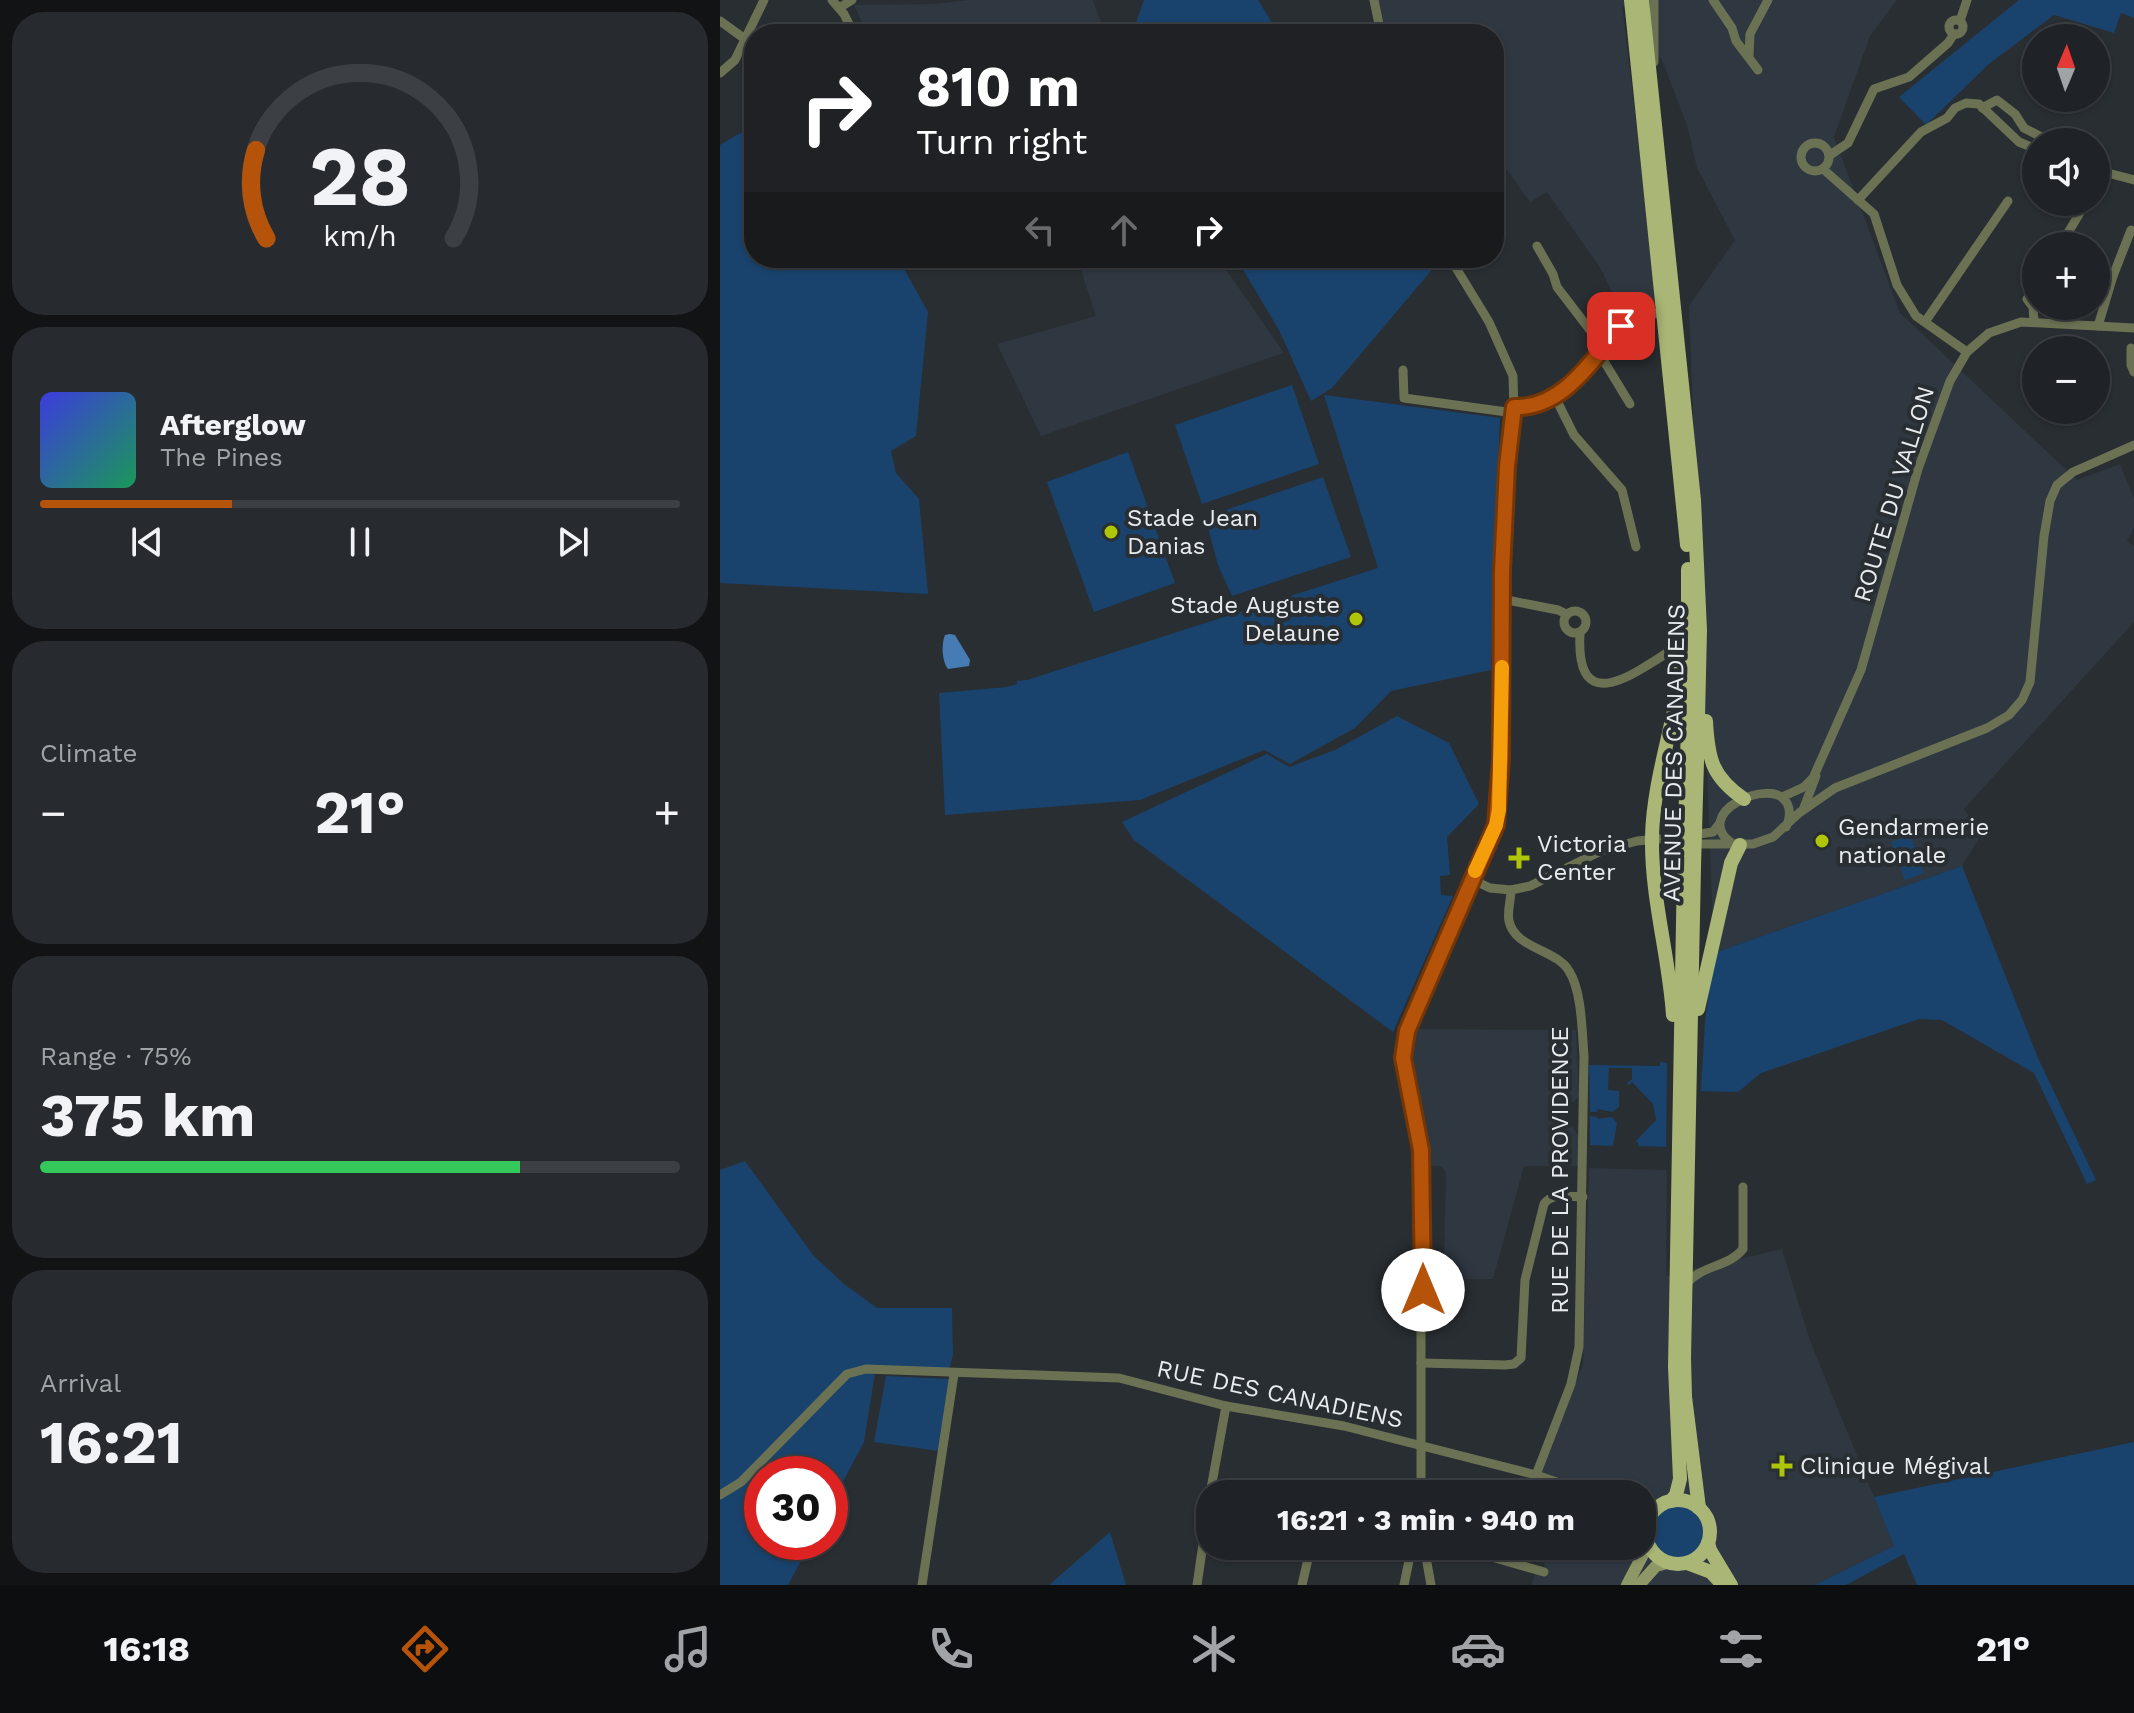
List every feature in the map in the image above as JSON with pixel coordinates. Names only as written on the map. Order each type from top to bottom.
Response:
[{"type":"main road","name":"AVENUE DES CANADIENS","points":[[1631,0],[1687,539],[1692,1015],[1685,1397],[1699,1508]]},
{"type":"main road","name":"AVENUE DES CANADIENS","points":[[1642,0],[1694,500],[1700,630],[1697,761],[1680,1038],[1675,1367],[1680,1479],[1671,1501]]},
{"type":"main road","points":[[1680,1038],[1673,1020],[1652,839],[1653,814],[1679,686],[1681,550],[1687,539]]},
{"type":"main road","points":[[1700,630],[1710,756],[1722,783],[1744,799]]},
{"type":"main road","points":[[1692,1015],[1698,1008],[1737,844]]},
{"type":"main road","points":[[1656,1511],[1671,1501],[1686,1501],[1699,1508],[1710,1528],[1708,1543],[1701,1555],[1687,1563]]},
{"type":"main road","points":[[1708,1543],[1731,1585]]},
{"type":"main road","points":[[1656,1554],[1667,1563]]},
{"type":"main road","points":[[1627,1585],[1640,1560]]},
{"type":"main road","points":[[1639,1585],[1656,1566],[1687,1563],[1711,1572],[1723,1585]]},
{"type":"street","points":[[752,24],[764,0]]},
{"type":"street","points":[[848,24],[836,4],[852,0]]},
{"type":"street","points":[[1374,0],[1379,24]]},
{"type":"street","points":[[1654,0],[1654,117]]},
{"type":"street","points":[[1713,0],[1732,28],[1738,33],[1750,34]]},
{"type":"street","points":[[1749,56],[1750,34],[1768,0]]},
{"type":"street","points":[[1830,155],[1824,145],[1816,142],[1802,151],[1801,159],[1811,171],[1823,169],[1830,155],[1848,143],[1874,89],[1909,77],[1954,34],[1963,30],[1960,21],[1967,0]]},
{"type":"street","points":[[720,21],[744,38]]},
{"type":"street","points":[[1732,28],[1736,41],[1758,70]]},
{"type":"street","points":[[720,73],[735,60],[744,41]]},
{"type":"street","points":[[1982,108],[1997,100],[2015,114],[2024,128]]},
{"type":"street","points":[[1858,200],[1921,132],[1966,103],[1979,104],[2022,143]]},
{"type":"street","points":[[1823,169],[1874,214],[1897,285],[1916,316],[1967,352]]},
{"type":"street","points":[[2110,174],[2134,180]]},
{"type":"street","points":[[1925,322],[2008,201]]},
{"type":"street","points":[[2098,326],[2131,230]]},
{"type":"street","points":[[1537,246],[1557,287],[1601,350],[1630,404]]},
{"type":"street","points":[[1421,1480],[1421,1150],[1403,1050],[1407,1031],[1496,825],[1499,810],[1502,599],[1507,466],[1514,410],[1513,376],[1505,354],[1456,268]]},
{"type":"street","points":[[1403,370],[1404,398],[1514,410],[1528,407],[1555,397],[1569,386],[1621,326],[1664,312]]},
{"type":"street","name":"ROUTE DU VALLON","points":[[1803,810],[1809,787],[1861,670],[1918,469],[1950,381],[1967,352],[1989,333],[2034,321],[2134,328]]},
{"type":"street","points":[[2131,348],[2134,372]]},
{"type":"street","points":[[1555,397],[1574,435],[1622,490],[1636,547]]},
{"type":"street","points":[[1672,839],[1680,844],[1763,841],[1835,788],[1987,728],[2015,708],[2030,682],[2044,536],[2053,493],[2057,485],[2073,472],[2134,445]]},
{"type":"street","points":[[1502,599],[1566,614]]},
{"type":"street","points":[[1572,634],[1587,624],[1585,616],[1579,611],[1566,614],[1563,621],[1572,634],[1583,670],[1598,684],[1608,685],[1636,672],[1679,643]]},
{"type":"street","points":[[1471,879],[1490,888],[1511,890],[1530,886],[1605,850],[1652,839],[1713,832],[1728,808],[1744,799],[1764,794],[1782,797],[1809,787],[1835,788]]},
{"type":"street","points":[[1782,797],[1790,812],[1786,827]]},
{"type":"street","points":[[1720,823],[1724,835],[1737,844]]},
{"type":"street","name":"RUE DE LA PROVIDENCE","points":[[1511,890],[1509,918],[1514,933],[1563,962],[1574,983],[1584,1056],[1579,1347],[1571,1384],[1536,1475]]},
{"type":"street","points":[[1686,1283],[1695,1273],[1737,1256],[1743,1249],[1743,1187]]},
{"type":"street","points":[[1421,1363],[1505,1365],[1514,1364],[1521,1358],[1525,1280],[1544,1204],[1548,1198],[1555,1196],[1583,1197]]},
{"type":"street","points":[[1687,1257],[1696,1267],[1707,1269]]},
{"type":"street","name":"RUE DES CANADIENS","points":[[720,1495],[741,1482],[847,1374],[866,1369],[1119,1378],[1226,1406],[1344,1426],[1551,1480]]},
{"type":"street","points":[[922,1585],[954,1374]]},
{"type":"street","points":[[1213,1480],[1226,1406]]},
{"type":"street","points":[[1197,1585],[1201,1560]]},
{"type":"street","points":[[1302,1585],[1308,1560]]},
{"type":"street","points":[[1404,1585],[1409,1560]]},
{"type":"street","points":[[1427,1560],[1431,1585]]},
{"type":"street","points":[[1502,1560],[1544,1572]]},
{"type":"shaded area","points":[[969,0],[1093,0],[1101,24],[863,24],[854,5],[935,4]]},
{"type":"shaded area","points":[[1144,0],[1258,0],[1273,24],[1136,24]]},
{"type":"shaded area","points":[[1374,0],[1897,0],[1870,36],[1834,137],[1900,313],[2077,480],[2120,464],[2134,498],[2134,528],[2127,541],[2134,546],[2134,622],[1964,809],[1982,833],[1962,866],[1714,953],[1689,306],[1735,240],[1697,168],[1687,125],[1662,60],[1622,4],[1658,308],[1624,318],[1601,269],[1547,192],[1530,202],[1504,166],[1504,24],[1380,24]]},
{"type":"shaded area","points":[[2019,0],[2134,0],[2134,18],[2121,13],[2114,33],[2110,32],[2110,24],[2084,24],[2054,15],[2042,24],[2022,24],[2022,39],[1990,63],[1926,125],[1899,97]]},
{"type":"shaded area","points":[[744,131],[744,268],[904,268],[928,312],[916,436],[891,451],[896,473],[919,499],[928,594],[720,583],[720,145]]},
{"type":"shaded area","points":[[1080,268],[1225,268],[1284,353],[1041,436],[997,344],[1096,316]]},
{"type":"shaded area","points":[[1242,268],[1433,268],[1332,388],[1311,401],[1279,330]]},
{"type":"shaded area","points":[[1292,385],[1319,464],[1202,504],[1175,425]]},
{"type":"shaded area","name":"Stade Auguste Delaune","points":[[1324,395],[1500,418],[1491,670],[1391,691],[1355,728],[1290,764],[1264,750],[1140,800],[945,815],[939,693],[1007,687],[1017,684],[1017,681],[1378,568]]},
{"type":"shaded area","name":"Stade Jean Danias","points":[[1128,452],[1175,583],[1094,612],[1047,482]]},
{"type":"shaded area","points":[[1323,477],[1351,557],[1232,596],[1218,565],[1205,517]]},
{"type":"shaded area","points":[[945,635],[955,635],[970,660],[969,666],[948,669],[946,666],[943,643]]},
{"type":"shaded area","points":[[1397,716],[1449,743],[1479,804],[1447,837],[1450,875],[1440,876],[1441,895],[1453,896],[1393,1032],[1134,840],[1122,822],[1267,754],[1289,767],[1335,750]]},
{"type":"shaded area","points":[[1910,835],[1924,873],[1905,880],[1891,842]]},
{"type":"shaded area","points":[[1962,866],[2038,1058],[2096,1180],[2087,1184],[2034,1073],[1942,1020],[1919,1019],[1761,1073],[1738,1092],[1701,1091],[1705,1022],[1714,953]]},
{"type":"shaded area","points":[[1415,1029],[1576,1030],[1579,1096],[1571,1104],[1565,1105],[1565,1124],[1570,1124],[1578,1135],[1578,1166],[1524,1166],[1493,1279],[1440,1279],[1444,1260],[1446,1173],[1441,1166],[1428,1166],[1408,1047]]},
{"type":"shaded area","points":[[1660,1062],[1667,1063],[1666,1147],[1637,1146],[1636,1141],[1656,1120],[1653,1104],[1632,1082],[1627,1083],[1632,1079],[1632,1068],[1609,1068],[1608,1090],[1619,1091],[1619,1107],[1612,1112],[1598,1109],[1597,1112],[1590,1112],[1589,1065],[1660,1066]]},
{"type":"shaded area","points":[[1590,1116],[1597,1119],[1612,1117],[1617,1123],[1613,1146],[1590,1145]]},
{"type":"shaded area","points":[[745,1161],[813,1255],[844,1284],[877,1308],[952,1308],[953,1355],[949,1370],[876,1367],[864,1442],[848,1472],[848,1456],[744,1456],[744,1560],[801,1560],[788,1585],[720,1585],[720,1170]]},
{"type":"shaded area","points":[[1589,1168],[1667,1170],[1666,1276],[1782,1249],[1809,1338],[1894,1546],[1815,1585],[1532,1585],[1536,1570],[1544,1571],[1545,1560],[1656,1560],[1656,1480],[1537,1480],[1583,1365]]},
{"type":"shaded area","points":[[886,1376],[949,1379],[939,1451],[874,1442]]},
{"type":"shaded area","points":[[2134,1442],[2134,1585],[1917,1585],[1904,1554],[1846,1585],[1815,1585],[1894,1546],[1874,1497]]},
{"type":"shaded area","points":[[1667,1507],[1689,1507],[1704,1522],[1704,1544],[1689,1559],[1667,1559],[1656,1550],[1656,1516]]},
{"type":"shaded area","points":[[1110,1532],[1126,1585],[1049,1585]]},
{"type":"slow traffic","points":[[1475,871],[1496,825],[1499,810],[1502,667]]},
{"type":"place","name":"Stade Jean Danias","points":[[1111,532]]},
{"type":"place","name":"Stade Auguste Delaune","points":[[1356,619]]},
{"type":"place","name":"Gendarmerie nationale","points":[[1822,841]]},
{"type":"place","name":"Victoria Center","points":[[1519,858]]},
{"type":"place","name":"Clinique Mégival","points":[[1782,1466]]},
{"type":"route","points":[[1423,1290],[1421,1150],[1403,1050],[1407,1031],[1496,825],[1499,810],[1502,571],[1507,466],[1514,407],[1528,407],[1555,397],[1569,386],[1621,326]]}]
